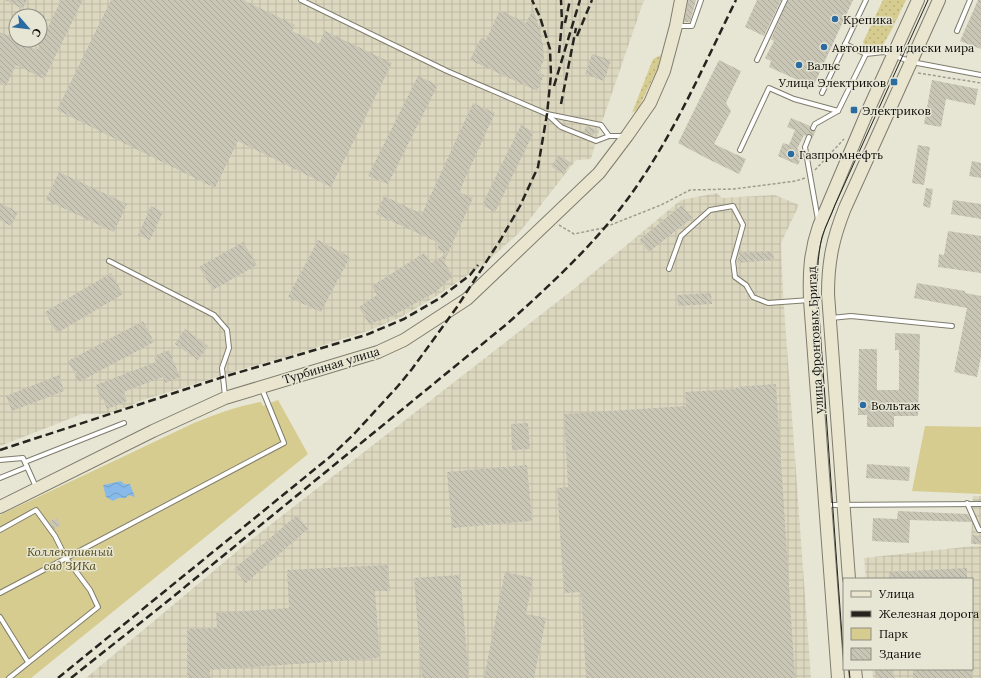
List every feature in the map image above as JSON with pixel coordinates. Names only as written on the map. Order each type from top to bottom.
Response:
[{"type":"main road","name":"Турбинная улица","points":[[0,507],[80,466],[225,398],[378,352],[404,340],[467,299],[599,173],[627,136],[650,102],[664,71],[681,0]]},
{"type":"main road","name":"улица Фронтовых Бригад","points":[[838,678],[810,300],[810,258],[819,226],[866,115],[918,0]]},
{"type":"main road","name":"улица Фронтовых Бригад","points":[[849,578],[828,294],[828,274],[833,240],[837,227],[909,61],[939,0]]},
{"type":"lane","points":[[301,0],[447,71],[547,114],[601,125],[608,136]]},
{"type":"lane","points":[[676,26],[692,26],[701,0]]},
{"type":"lane","points":[[757,60],[785,0]]},
{"type":"lane","points":[[822,93],[866,0]]},
{"type":"lane","points":[[957,31],[970,0]]},
{"type":"lane","points":[[845,44],[866,54],[884,52],[909,61],[981,75]]},
{"type":"lane","points":[[813,128],[815,124],[838,111],[866,54]]},
{"type":"lane","points":[[740,150],[769,88],[794,99],[838,111]]},
{"type":"lane","points":[[547,114],[561,127],[596,141],[608,136],[627,136]]},
{"type":"lane","points":[[809,137],[805,147],[809,177],[819,226]]},
{"type":"lane","points":[[669,269],[681,236],[710,210],[733,206],[743,225],[733,261],[735,278],[746,285],[753,296],[768,303],[810,300]]},
{"type":"lane","points":[[109,261],[214,315],[228,330],[229,348],[222,368],[225,398]]},
{"type":"lane","points":[[830,318],[851,316],[952,326]]},
{"type":"lane","points":[[0,592],[284,443],[261,386]]},
{"type":"lane","points":[[0,478],[26,464],[124,423]]},
{"type":"lane","points":[[0,460],[23,458],[37,489]]},
{"type":"lane","points":[[967,503],[979,530],[981,530]]},
{"type":"lane","points":[[825,506],[981,504]]},
{"type":"lane","points":[[0,530],[36,510],[55,536],[66,558],[90,590],[98,607],[9,678]]},
{"type":"lane","points":[[0,617],[28,662]]},
{"type":"path","points":[[918,73],[981,83]]},
{"type":"path","points":[[550,220],[574,234],[603,228],[661,205],[690,190],[734,189],[796,181],[809,177],[844,140]]},
{"type":"shaded area","points":[[0,0],[644,0],[601,125],[591,159],[576,160],[519,233],[484,264],[435,297],[401,317],[368,331],[140,401],[105,414],[82,414],[0,446]]},
{"type":"shaded area","points":[[717,193],[722,198],[775,195],[799,205],[781,243],[783,293],[811,678],[86,678],[247,543],[570,292],[681,200]]},
{"type":"shaded area","points":[[973,496],[981,496],[981,545],[971,544]]},
{"type":"shaded area","points":[[981,546],[981,678],[873,678],[872,670],[973,670],[973,578],[866,578],[864,558]]},
{"type":"green space","points":[[883,0],[906,0],[880,50],[873,50],[866,48],[863,42]]},
{"type":"green space","points":[[661,55],[657,70],[638,109],[632,113],[653,59]]},
{"type":"green space","name":"Коллективный сад ЗИКа","points":[[278,400],[308,454],[31,678],[0,678],[0,515],[194,423],[219,413],[244,406],[261,402],[263,406]]},
{"type":"green space","points":[[925,426],[981,427],[981,494],[912,491]]},
{"type":"water","points":[[121,481],[124,484],[130,484],[135,497],[128,495],[126,498],[118,498],[113,501],[106,497],[103,485]]},
{"type":"building","points":[[5,0],[27,0],[23,8]]},
{"type":"building","points":[[61,0],[83,0],[44,79],[16,65],[6,86],[0,84],[0,32],[8,36],[8,48],[33,48],[37,50],[38,48],[48,48],[48,27]]},
{"type":"building","points":[[111,0],[243,0],[295,25],[292,31],[319,44],[325,31],[392,63],[331,187],[238,141],[215,188],[57,110]]},
{"type":"building","points":[[688,0],[696,0],[690,22],[684,22]]},
{"type":"building","points":[[757,0],[781,0],[764,36],[745,27]]},
{"type":"building","points":[[788,0],[853,0],[813,87],[769,67],[771,61],[765,58],[774,41],[771,39]]},
{"type":"building","points":[[978,0],[981,0],[981,49],[960,41]]},
{"type":"building","points":[[533,9],[539,27],[544,60],[538,73],[544,75],[537,91],[470,60],[481,38],[486,40],[500,10],[526,23]]},
{"type":"building","points":[[592,54],[611,60],[604,81],[585,74]]},
{"type":"building","points":[[719,60],[741,71],[726,103],[731,111],[714,144],[746,159],[739,174],[678,143]]},
{"type":"building","points":[[418,76],[438,85],[388,184],[368,176]]},
{"type":"building","points":[[932,80],[978,89],[975,105],[946,99],[941,127],[924,124]]},
{"type":"building","points":[[473,103],[495,113],[459,192],[473,198],[444,262],[453,276],[436,292],[390,317],[369,324],[359,307],[377,295],[372,286],[424,253],[431,263],[447,254],[437,249],[439,243],[376,214],[384,196],[422,214]]},
{"type":"building","points":[[791,118],[810,126],[810,130],[812,131],[816,130],[812,139],[811,134],[806,136],[804,135],[797,149],[802,151],[803,154],[798,165],[778,156],[783,143],[789,145],[795,130],[787,127]]},
{"type":"building","points":[[521,125],[534,132],[495,212],[482,205]]},
{"type":"building","points":[[586,126],[596,129],[593,136],[584,132]]},
{"type":"building","points":[[918,145],[930,147],[924,185],[912,183]]},
{"type":"building","points":[[559,155],[571,163],[563,174],[551,166]]},
{"type":"building","points":[[972,161],[981,163],[981,178],[969,176]]},
{"type":"building","points":[[59,172],[127,204],[114,232],[46,200]]},
{"type":"building","points":[[926,188],[933,189],[930,208],[923,206]]},
{"type":"building","points":[[953,200],[981,204],[981,219],[951,214]]},
{"type":"building","points":[[0,203],[18,212],[11,226],[0,220]]},
{"type":"building","points":[[682,205],[692,218],[649,252],[639,240]]},
{"type":"building","points":[[151,206],[163,212],[150,240],[138,235]]},
{"type":"building","points":[[948,231],[981,236],[981,273],[938,267],[939,254],[944,255]]},
{"type":"building","points":[[318,240],[350,257],[321,312],[288,297]]},
{"type":"building","points":[[243,242],[257,265],[213,290],[199,267]]},
{"type":"building","points":[[773,251],[774,260],[737,263],[739,253]]},
{"type":"building","points":[[111,273],[123,294],[57,333],[45,312]]},
{"type":"building","points":[[917,283],[965,291],[965,293],[981,296],[981,356],[977,377],[954,372],[967,308],[914,298]]},
{"type":"building","points":[[711,293],[712,304],[678,306],[677,295]]},
{"type":"building","points":[[143,321],[154,342],[79,382],[68,361]]},
{"type":"building","points":[[185,329],[208,346],[198,360],[175,344]]},
{"type":"building","points":[[895,333],[920,334],[918,416],[894,416],[894,427],[867,427],[867,415],[858,415],[859,349],[877,349],[877,390],[899,390],[899,350],[895,350]]},
{"type":"building","points":[[169,350],[180,377],[165,383],[163,377],[123,392],[127,401],[107,409],[103,399],[101,400],[96,385],[156,362],[154,356]]},
{"type":"building","points":[[59,375],[64,391],[12,411],[6,396]]},
{"type":"building","points":[[776,384],[795,678],[586,678],[581,592],[564,593],[557,488],[568,487],[564,414],[686,406],[685,392],[736,389],[736,387]]},
{"type":"building","points":[[528,423],[530,449],[512,450],[511,424]]},
{"type":"building","points":[[867,464],[910,467],[909,481],[866,478]]},
{"type":"building","points":[[527,465],[532,521],[452,528],[447,472]]},
{"type":"building","points":[[898,511],[968,514],[972,522],[910,520],[909,543],[872,541],[873,518],[897,519]]},
{"type":"building","points":[[297,515],[308,529],[246,583],[234,569]]},
{"type":"building","points":[[56,518],[61,525],[54,529],[49,522]]},
{"type":"building","points":[[973,535],[981,536],[981,544],[973,544]]},
{"type":"building","points":[[388,565],[390,591],[375,591],[380,658],[210,670],[210,678],[187,678],[187,629],[217,628],[216,613],[289,608],[287,570]]},
{"type":"building","points":[[967,568],[967,578],[889,578],[889,572]]},
{"type":"building","points":[[505,572],[533,578],[526,614],[546,618],[534,678],[484,678]]},
{"type":"building","points":[[460,575],[469,678],[422,678],[414,578]]},
{"type":"building","points":[[875,670],[893,670],[894,678],[876,678]]},
{"type":"building","points":[[913,670],[972,670],[972,678],[913,678]]},
{"type":"tram line","points":[[843,650],[818,300],[819,253],[823,233],[835,205],[928,0]]},
{"type":"tram line","points":[[849,670],[850,678]]},
{"type":"railway","points":[[58,678],[331,456],[355,433],[398,386],[457,307],[501,239],[520,206],[538,167],[547,114],[551,75],[550,49],[540,17],[532,0]]},
{"type":"railway","points":[[559,53],[562,22],[561,0]]},
{"type":"railway","points":[[565,23],[570,0]]},
{"type":"railway","points":[[554,86],[580,0]]},
{"type":"railway","points":[[577,36],[592,0]]},
{"type":"railway","points":[[71,678],[169,600],[508,323],[581,254],[620,209],[654,160],[697,81],[736,0]]},
{"type":"railway","points":[[561,104],[576,28]]},
{"type":"railway","points":[[0,450],[223,377],[366,335],[404,319],[440,298],[470,275],[478,265]]},
{"type":"place","name":"Крепика","points":[[835,19]]},
{"type":"place","name":"Автошины и диски мира","points":[[824,47]]},
{"type":"place","name":"Вальс","points":[[799,65]]},
{"type":"place","name":"Улица Электриков","points":[[894,82]]},
{"type":"place","name":"Электриков","points":[[854,110]]},
{"type":"place","name":"Газпромнефть","points":[[791,154]]},
{"type":"place","name":"Вольтаж","points":[[863,405]]}]
